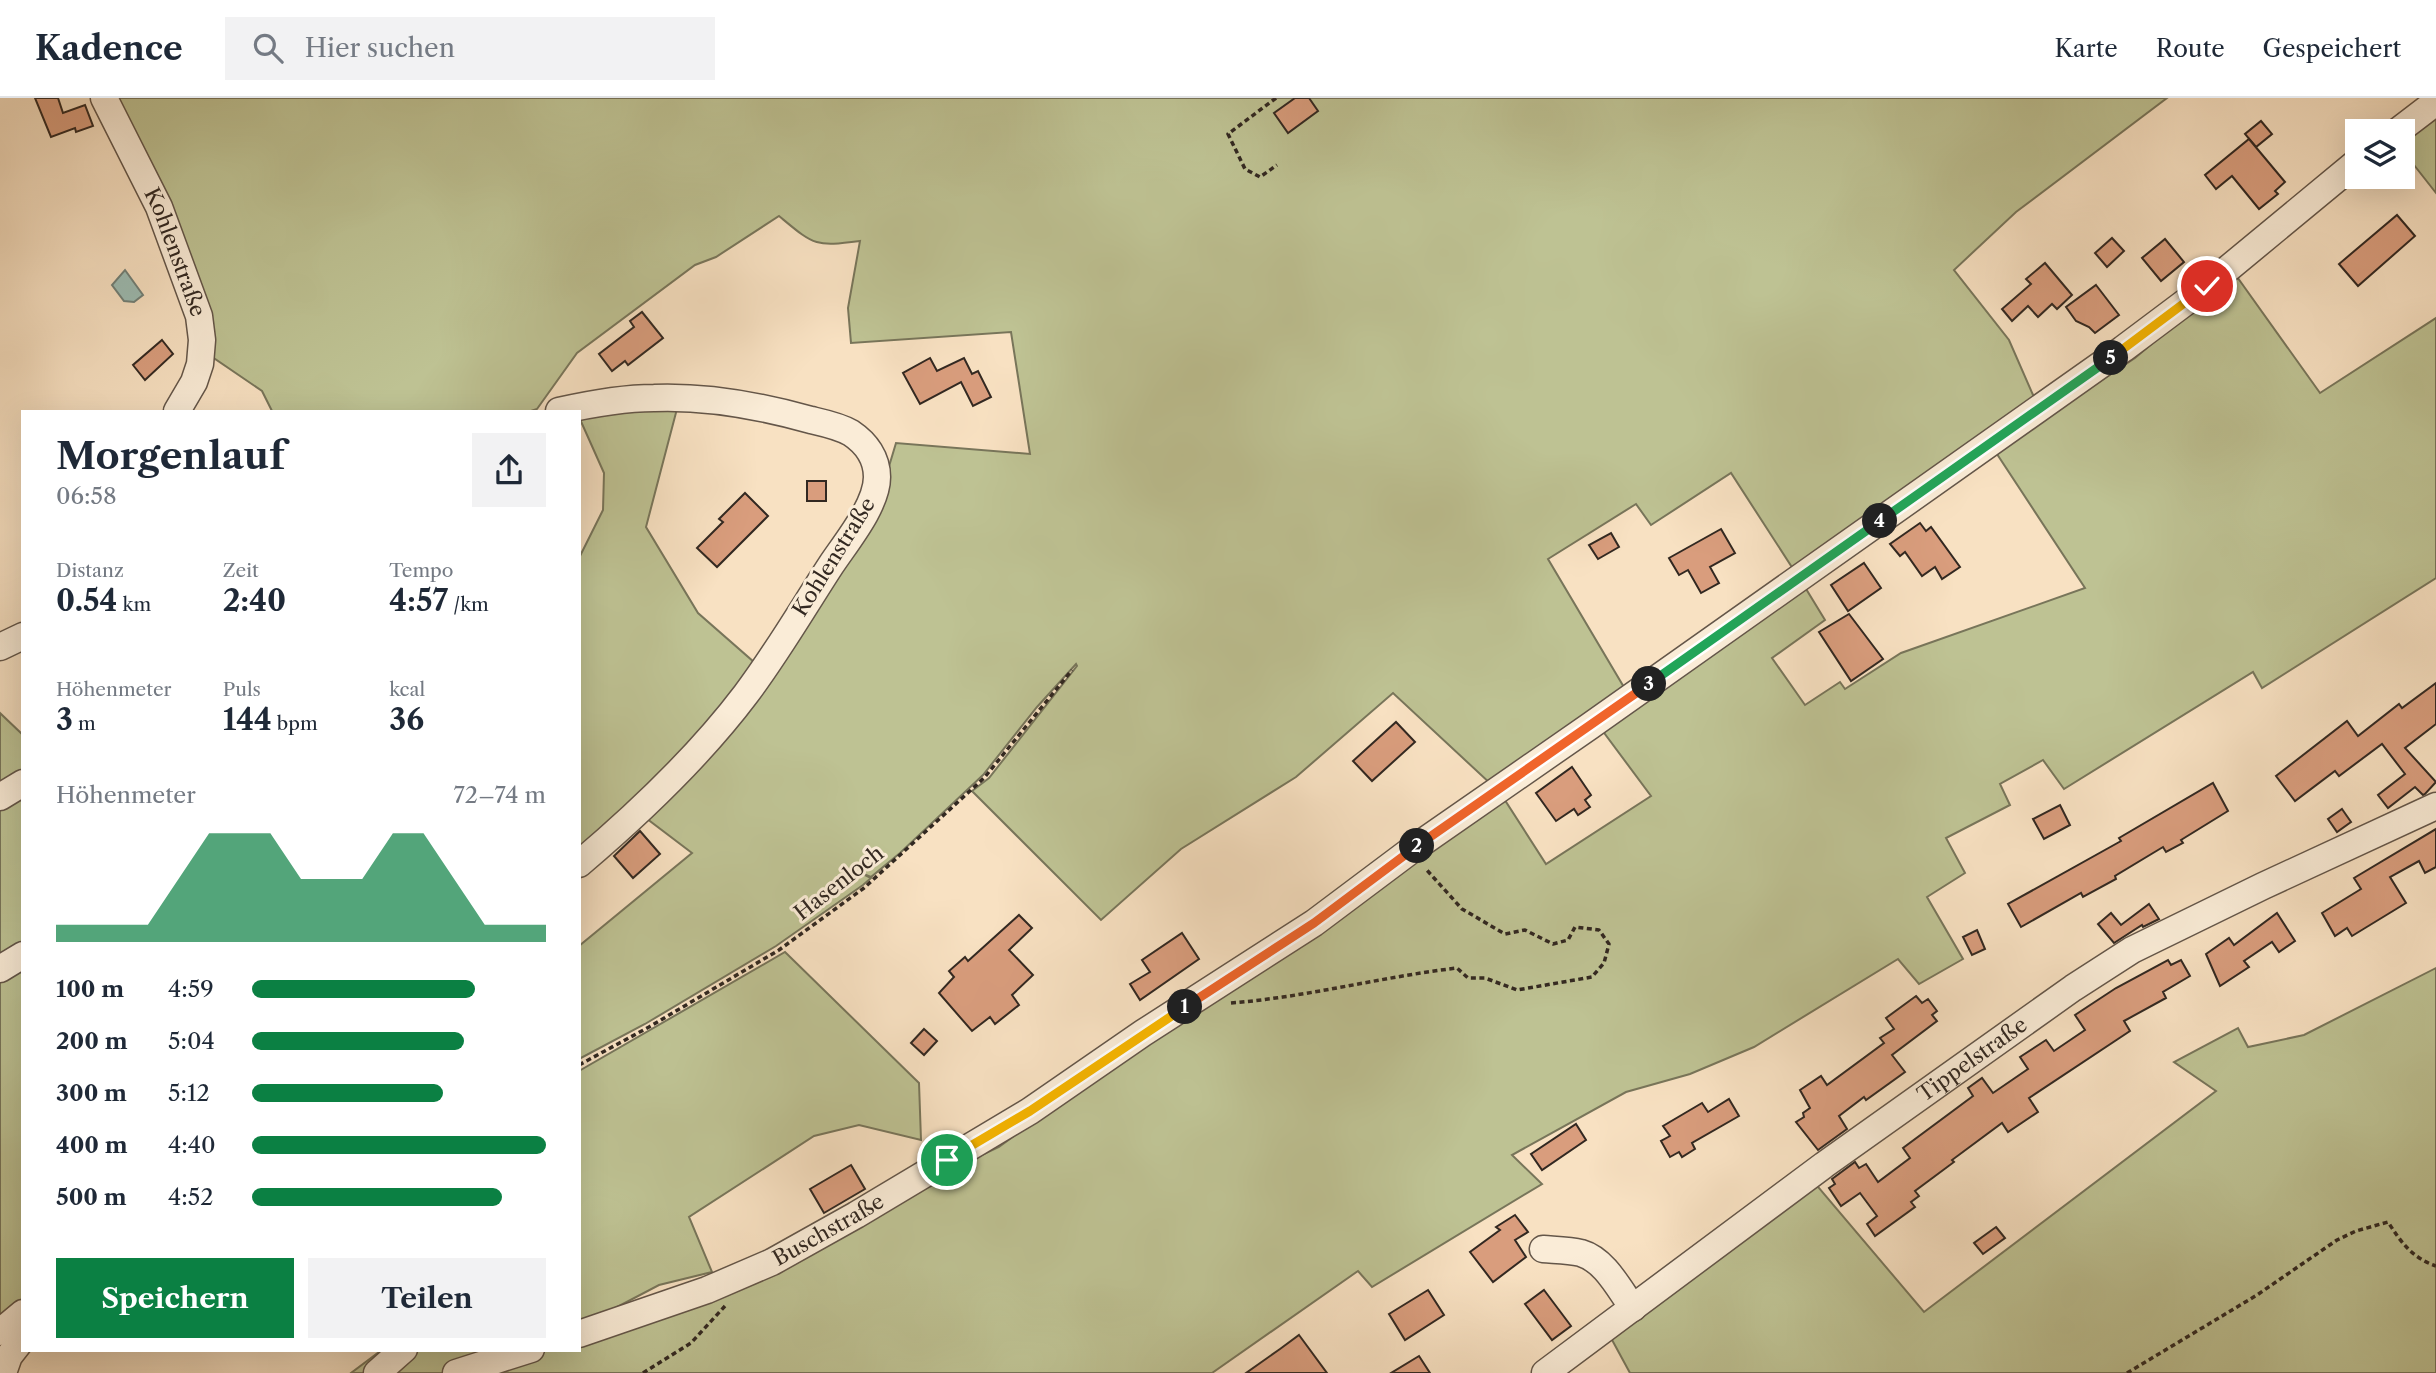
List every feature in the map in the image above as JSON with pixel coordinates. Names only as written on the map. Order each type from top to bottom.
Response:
[{"type":"street","name":"Kohlenstraße","points":[[104,98],[159,207],[198,316],[202,340],[201,364],[194,383],[178,410]]},
{"type":"street","points":[[2414,119],[2436,102]]},
{"type":"street","name":"Buschstraße","points":[[581,1333],[673,1303],[772,1262],[1030,1111],[1143,1033],[1314,923],[1410,850],[2123,349],[2207,286],[2345,172]]},
{"type":"street","name":"Kohlenstraße","points":[[564,410],[606,402],[654,398],[722,402],[761,408],[848,431],[871,453],[877,476],[875,491],[859,522],[746,694],[644,807],[581,862]]},
{"type":"street","points":[[0,647],[21,637]]},
{"type":"street","points":[[0,797],[21,784]]},
{"type":"street","name":"Tippelstraße","points":[[1545,1373],[1824,1165],[2073,988],[2132,950],[2251,891],[2436,806]]},
{"type":"street","points":[[0,969],[21,956]]},
{"type":"street","points":[[1543,1249],[1581,1253],[1596,1260],[1633,1308]]},
{"type":"street","points":[[0,1332],[21,1315]]},
{"type":"street","points":[[3,1373],[9,1356],[21,1341]]},
{"type":"street","points":[[377,1373],[401,1352]]},
{"type":"street","points":[[456,1373],[522,1352]]},
{"type":"path","points":[[1276,98],[1228,134],[1245,169],[1260,177],[1278,165]]},
{"type":"path","name":"Hasenloch","points":[[581,1064],[779,950],[864,888],[984,778],[1072,670]]},
{"type":"path","points":[[1232,1003],[1265,1000],[1457,968],[1468,978],[1485,978],[1517,990],[1592,977],[1604,962],[1609,944],[1599,930],[1575,927],[1568,940],[1553,944],[1525,930],[1505,934],[1462,909],[1410,850]]},
{"type":"path","points":[[2127,1373],[2257,1295],[2337,1240],[2356,1231],[2388,1222],[2411,1253],[2423,1262],[2436,1266]]},
{"type":"path","points":[[643,1373],[691,1343],[723,1310],[732,1295],[735,1278]]},
{"type":"green space","points":[[106,98],[2167,98],[2016,212],[1954,270],[2009,340],[2037,404],[1797,575],[1731,473],[1651,525],[1636,504],[1548,559],[1628,694],[1493,786],[1393,693],[1296,777],[1181,849],[1101,920],[972,791],[989,778],[1076,664],[1037,707],[983,775],[871,877],[861,873],[871,878],[863,885],[776,946],[645,1024],[581,1058],[581,944],[692,853],[642,815],[881,493],[896,443],[1030,454],[1011,332],[851,343],[848,308],[860,241],[833,244],[815,242],[779,216],[716,257],[695,265],[577,353],[534,410],[272,410],[262,391],[205,352]]},
{"type":"green space","points":[[2436,112],[2436,193],[2415,166],[2415,129]]},
{"type":"green space","points":[[2235,274],[2320,393],[2436,318],[2436,578],[2262,688],[2253,672],[2064,789],[2043,760],[2000,784],[2010,805],[1946,838],[1965,873],[1927,897],[1963,959],[1919,984],[1898,959],[1754,1047],[1690,1074],[1626,1092],[1512,1155],[1542,1184],[1372,1287],[1358,1271],[1212,1373],[487,1373],[542,1352],[581,1352],[581,1334],[667,1290],[777,1264],[912,1188],[999,1147],[1151,1036],[1499,791],[1546,864],[1651,796],[1599,726],[1803,584],[1825,620],[1772,658],[1805,705],[1840,682],[1845,689],[1901,653],[2085,588],[1995,451],[2135,358]]},
{"type":"green space","points":[[678,405],[646,527],[698,613],[755,663],[672,769],[581,853],[581,554],[603,510],[604,473],[581,417]]},
{"type":"green space","points":[[0,713],[21,733],[21,1312],[0,1327]]},
{"type":"green space","points":[[785,952],[919,1083],[921,1140],[859,1125],[814,1136],[689,1217],[712,1272],[659,1285],[581,1326],[581,1070]]},
{"type":"green space","points":[[2436,968],[2436,1373],[1630,1373],[1611,1338],[1814,1182],[1924,1312],[2216,1091],[2174,1062],[2238,1028],[2248,1047],[2304,1035]]},
{"type":"green space","points":[[379,1352],[520,1352],[460,1373],[351,1373]]},
{"type":"water","points":[[125,270],[143,295],[134,302],[124,301],[112,285]]},
{"type":"building","points":[[35,98],[58,98],[63,113],[85,105],[93,126],[76,132],[75,128],[51,137]]},
{"type":"building","points":[[1295,98],[1309,98],[1318,111],[1288,133],[1274,113]]},
{"type":"building","points":[[2261,121],[2272,134],[2256,147],[2245,134]]},
{"type":"building","points":[[2249,139],[2285,182],[2275,191],[2278,194],[2259,209],[2232,176],[2216,189],[2205,175]]},
{"type":"building","points":[[2397,215],[2415,236],[2358,286],[2339,264]]},
{"type":"building","points":[[2112,238],[2124,251],[2107,267],[2095,253]]},
{"type":"building","points":[[2165,239],[2184,262],[2161,281],[2142,258]]},
{"type":"building","points":[[2045,263],[2072,295],[2057,309],[2052,304],[2038,317],[2028,306],[2012,321],[2002,309],[2031,284],[2026,279]]},
{"type":"building","points":[[2096,285],[2119,315],[2095,333],[2076,321],[2066,307]]},
{"type":"building","points":[[642,312],[663,338],[628,365],[625,361],[612,371],[599,354],[634,327],[630,321]]},
{"type":"building","points":[[162,340],[173,354],[145,380],[133,365]]},
{"type":"building","points":[[930,358],[937,371],[964,358],[972,374],[978,371],[991,397],[973,406],[961,382],[920,404],[903,373]]},
{"type":"building","points":[[807,481],[826,481],[826,501],[807,501]]},
{"type":"building","points":[[745,493],[768,516],[717,567],[697,548],[723,522],[719,519]]},
{"type":"building","points":[[1920,523],[1926,531],[1931,527],[1960,567],[1942,579],[1935,567],[1922,576],[1905,552],[1900,556],[1890,544]]},
{"type":"building","points":[[1721,529],[1735,553],[1710,567],[1719,583],[1701,593],[1688,570],[1679,575],[1669,558]]},
{"type":"building","points":[[1611,533],[1619,547],[1598,559],[1589,545]]},
{"type":"building","points":[[1864,563],[1881,588],[1848,611],[1831,585]]},
{"type":"building","points":[[1849,614],[1883,659],[1851,681],[1819,632]]},
{"type":"building","points":[[2436,683],[2436,724],[2405,748],[2436,782],[2425,794],[2415,787],[2388,808],[2378,795],[2405,774],[2382,744],[2339,776],[2335,771],[2295,801],[2276,776],[2347,721],[2358,736],[2399,704],[2402,708]]},
{"type":"building","points":[[1396,722],[1415,742],[1372,781],[1353,761]]},
{"type":"building","points":[[1572,767],[1591,795],[1585,800],[1590,807],[1578,815],[1574,809],[1556,821],[1536,793]]},
{"type":"building","points":[[2213,783],[2228,811],[2181,840],[2183,843],[2166,852],[2163,847],[2115,876],[2116,879],[2083,897],[2081,893],[2021,927],[2008,904],[2121,841],[2119,838]]},
{"type":"building","points":[[2060,805],[2070,825],[2044,839],[2033,819]]},
{"type":"building","points":[[2342,809],[2351,822],[2337,832],[2328,819]]},
{"type":"building","points":[[2436,829],[2436,867],[2425,873],[2419,861],[2390,877],[2406,903],[2352,936],[2347,928],[2335,936],[2322,913],[2361,889],[2354,878]]},
{"type":"building","points":[[640,831],[660,854],[633,878],[614,856]]},
{"type":"building","points":[[2149,904],[2159,919],[2143,927],[2142,925],[2114,943],[2098,924],[2111,913],[2121,925]]},
{"type":"building","points":[[2277,913],[2295,941],[2279,952],[2272,942],[2244,961],[2249,967],[2220,986],[2206,954],[2229,938],[2234,945]]},
{"type":"building","points":[[1019,915],[1032,928],[1009,950],[1033,975],[1012,995],[1019,1005],[995,1024],[990,1017],[972,1031],[939,993],[954,977],[949,971],[965,957],[968,961]]},
{"type":"building","points":[[1977,930],[1985,949],[1972,955],[1963,937]]},
{"type":"building","points":[[1182,933],[1199,959],[1140,1000],[1130,984],[1150,972],[1142,960]]},
{"type":"building","points":[[2168,960],[2171,965],[2181,960],[2190,976],[2163,992],[2166,998],[2124,1021],[2130,1031],[2029,1098],[2038,1112],[2008,1132],[2002,1123],[1915,1191],[1919,1196],[1911,1202],[1915,1207],[1875,1236],[1867,1224],[1877,1216],[1860,1193],[1841,1206],[1829,1188],[1835,1184],[1832,1179],[1855,1162],[1859,1168],[1866,1164],[1878,1182],[1910,1158],[1903,1148],[1973,1096],[1968,1088],[1982,1078],[1993,1093],[2028,1069],[2020,1057],[2046,1040],[2054,1051],[2085,1030],[2075,1015],[2116,988]]},
{"type":"building","points":[[1916,996],[1922,1003],[1928,999],[1937,1011],[1932,1015],[1937,1021],[1892,1055],[1905,1072],[1839,1116],[1847,1129],[1818,1150],[1796,1122],[1804,1117],[1803,1113],[1810,1108],[1800,1090],[1821,1076],[1827,1085],[1884,1043],[1880,1038],[1894,1029],[1886,1018]]},
{"type":"building","points":[[924,1029],[937,1041],[924,1055],[911,1043]]},
{"type":"building","points":[[1729,1099],[1739,1116],[1692,1143],[1695,1149],[1682,1157],[1679,1152],[1670,1157],[1661,1141],[1670,1136],[1663,1126],[1702,1103],[1708,1112]]},
{"type":"building","points":[[1576,1124],[1586,1140],[1542,1170],[1531,1154]]},
{"type":"building","points":[[851,1165],[865,1189],[824,1213],[810,1189]]},
{"type":"building","points":[[1515,1215],[1528,1232],[1515,1240],[1526,1257],[1493,1282],[1470,1252],[1500,1230],[1496,1227]]},
{"type":"building","points":[[1996,1227],[2005,1238],[1983,1254],[1974,1243]]},
{"type":"building","points":[[1428,1290],[1444,1315],[1405,1340],[1389,1314]]},
{"type":"building","points":[[1544,1290],[1571,1326],[1552,1340],[1525,1304]]},
{"type":"building","points":[[1299,1335],[1327,1373],[1246,1373],[1280,1349]]},
{"type":"building","points":[[1419,1356],[1430,1373],[1391,1373]]},
{"type":"route","points":[[947,1160],[1030,1111],[1143,1033],[1314,923],[1410,850],[2006,434],[2207,286]]}]
